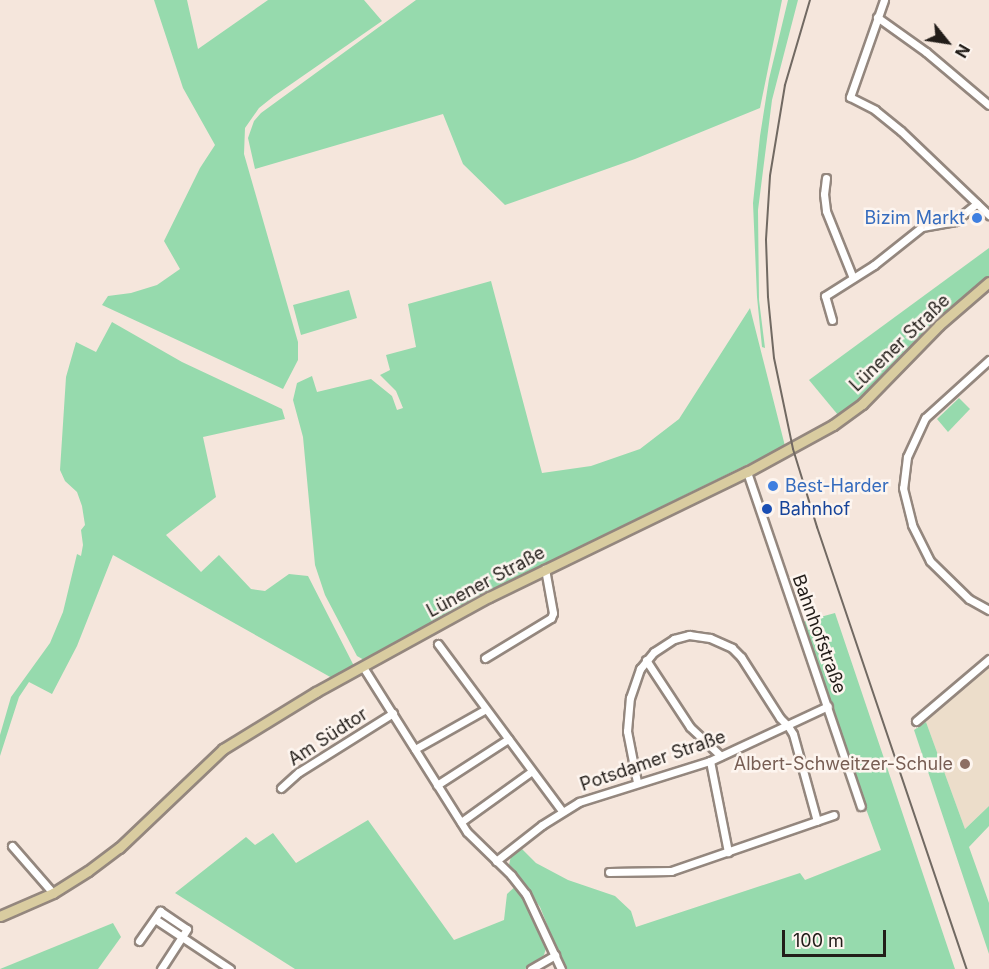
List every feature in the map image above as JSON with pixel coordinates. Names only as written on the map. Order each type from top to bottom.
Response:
[{"type":"main road","name":"Lünener Straße","points":[[0,916],[53,893],[88,871],[119,848],[223,748],[316,692],[545,569],[808,441],[854,411],[939,326],[989,282]]},
{"type":"street","points":[[884,0],[850,97],[875,110],[901,131],[987,211]]},
{"type":"street","points":[[877,17],[926,52],[989,105]]},
{"type":"street","points":[[826,178],[824,194],[826,211],[853,278]]},
{"type":"street","points":[[832,320],[825,296],[874,265],[922,227],[955,221],[977,203]]},
{"type":"street","points":[[989,360],[926,418],[907,457],[903,488],[912,525],[930,561],[969,599],[989,610]]},
{"type":"street","name":"Bahnhofstraße","points":[[747,472],[861,806]]},
{"type":"street","points":[[485,658],[551,618],[553,613],[545,569]]},
{"type":"street","points":[[637,783],[629,749],[628,713],[634,683],[646,660],[662,645],[674,639],[698,635],[721,641],[741,657],[788,726],[793,734],[817,821]]},
{"type":"street","points":[[438,644],[562,811]]},
{"type":"street","points":[[916,722],[989,659]]},
{"type":"street","points":[[646,660],[690,727],[721,756]]},
{"type":"street","points":[[363,667],[461,822],[474,840],[526,894],[561,969]]},
{"type":"street","name":"Potsdamer Straße","points":[[496,861],[562,811],[593,796],[710,761],[828,706]]},
{"type":"street","points":[[415,749],[486,709]]},
{"type":"street","name":"Am Südtor","points":[[281,788],[299,772],[393,713]]},
{"type":"street","points":[[437,786],[508,739]]},
{"type":"street","points":[[710,761],[728,852]]},
{"type":"street","points":[[461,822],[532,771]]},
{"type":"street","points":[[609,872],[671,871],[834,815]]},
{"type":"street","points":[[12,846],[53,893]]},
{"type":"street","points":[[139,941],[155,919],[230,969]]},
{"type":"street","points":[[161,969],[182,937]]},
{"type":"street","points":[[531,969],[555,955]]},
{"type":"shaded area","name":"Albert-Schweitzer-Schule","points":[[989,663],[989,806],[965,829],[926,722]]},
{"type":"green space","points":[[154,0],[187,0],[198,49],[268,0],[364,0],[382,21],[274,96],[259,108],[245,128],[244,154],[298,342],[298,360],[283,389],[102,305],[108,296],[131,293],[157,285],[180,269],[164,241],[200,168],[215,145],[183,88]]},
{"type":"green space","points":[[416,0],[782,0],[760,108],[635,159],[505,205],[463,164],[443,114],[255,169],[248,138],[254,121],[261,113]]},
{"type":"green space","points":[[788,0],[798,0],[772,100],[758,210],[759,300],[765,348],[762,347],[757,297],[753,203],[769,79]]},
{"type":"green space","points":[[989,248],[989,283],[843,421],[809,380]]},
{"type":"green space","points":[[491,281],[542,473],[591,466],[640,449],[679,419],[750,308],[785,446],[485,593],[364,660],[357,656],[325,595],[315,565],[303,437],[293,400],[297,383],[312,376],[317,392],[371,379],[392,396],[397,410],[403,408],[396,391],[380,375],[390,370],[386,355],[416,347],[408,304]]},
{"type":"green space","points":[[349,290],[357,318],[301,335],[293,305]]},
{"type":"green space","points":[[112,322],[182,362],[282,409],[285,419],[203,437],[216,497],[166,535],[201,572],[219,555],[251,589],[265,591],[289,574],[308,576],[354,666],[332,678],[113,555],[77,646],[52,694],[29,682],[19,697],[0,756],[0,735],[11,697],[50,643],[63,612],[77,554],[81,556],[83,545],[81,530],[85,525],[82,506],[77,492],[65,481],[60,470],[66,377],[76,342],[96,352]]},
{"type":"green space","points":[[959,398],[970,409],[948,432],[937,419]]},
{"type":"green space","points":[[835,613],[955,969],[565,969],[540,907],[509,865],[511,856],[522,849],[536,863],[568,880],[615,896],[631,911],[636,927],[800,873],[805,880],[881,850],[839,735],[802,622]]},
{"type":"green space","points":[[926,722],[965,829],[989,806],[989,826],[969,847],[989,903],[989,954],[914,730]]},
{"type":"green space","points":[[368,820],[454,940],[504,920],[507,894],[517,885],[547,945],[544,955],[525,969],[295,969],[175,893],[246,837],[255,845],[273,833],[296,863]]},
{"type":"green space","points":[[113,923],[121,937],[98,969],[0,969]]},
{"type":"railway","points":[[810,0],[785,85],[770,176],[766,240],[768,297],[774,358],[793,449],[817,527],[967,969]]},
{"type":"place","name":"Bizim Markt","points":[[977,218]]},
{"type":"place","name":"Best-Harder","points":[[773,486]]},
{"type":"place","name":"Bahnhof","points":[[767,509]]},
{"type":"place","name":"Albert-Schweitzer-Schule","points":[[965,764]]}]
